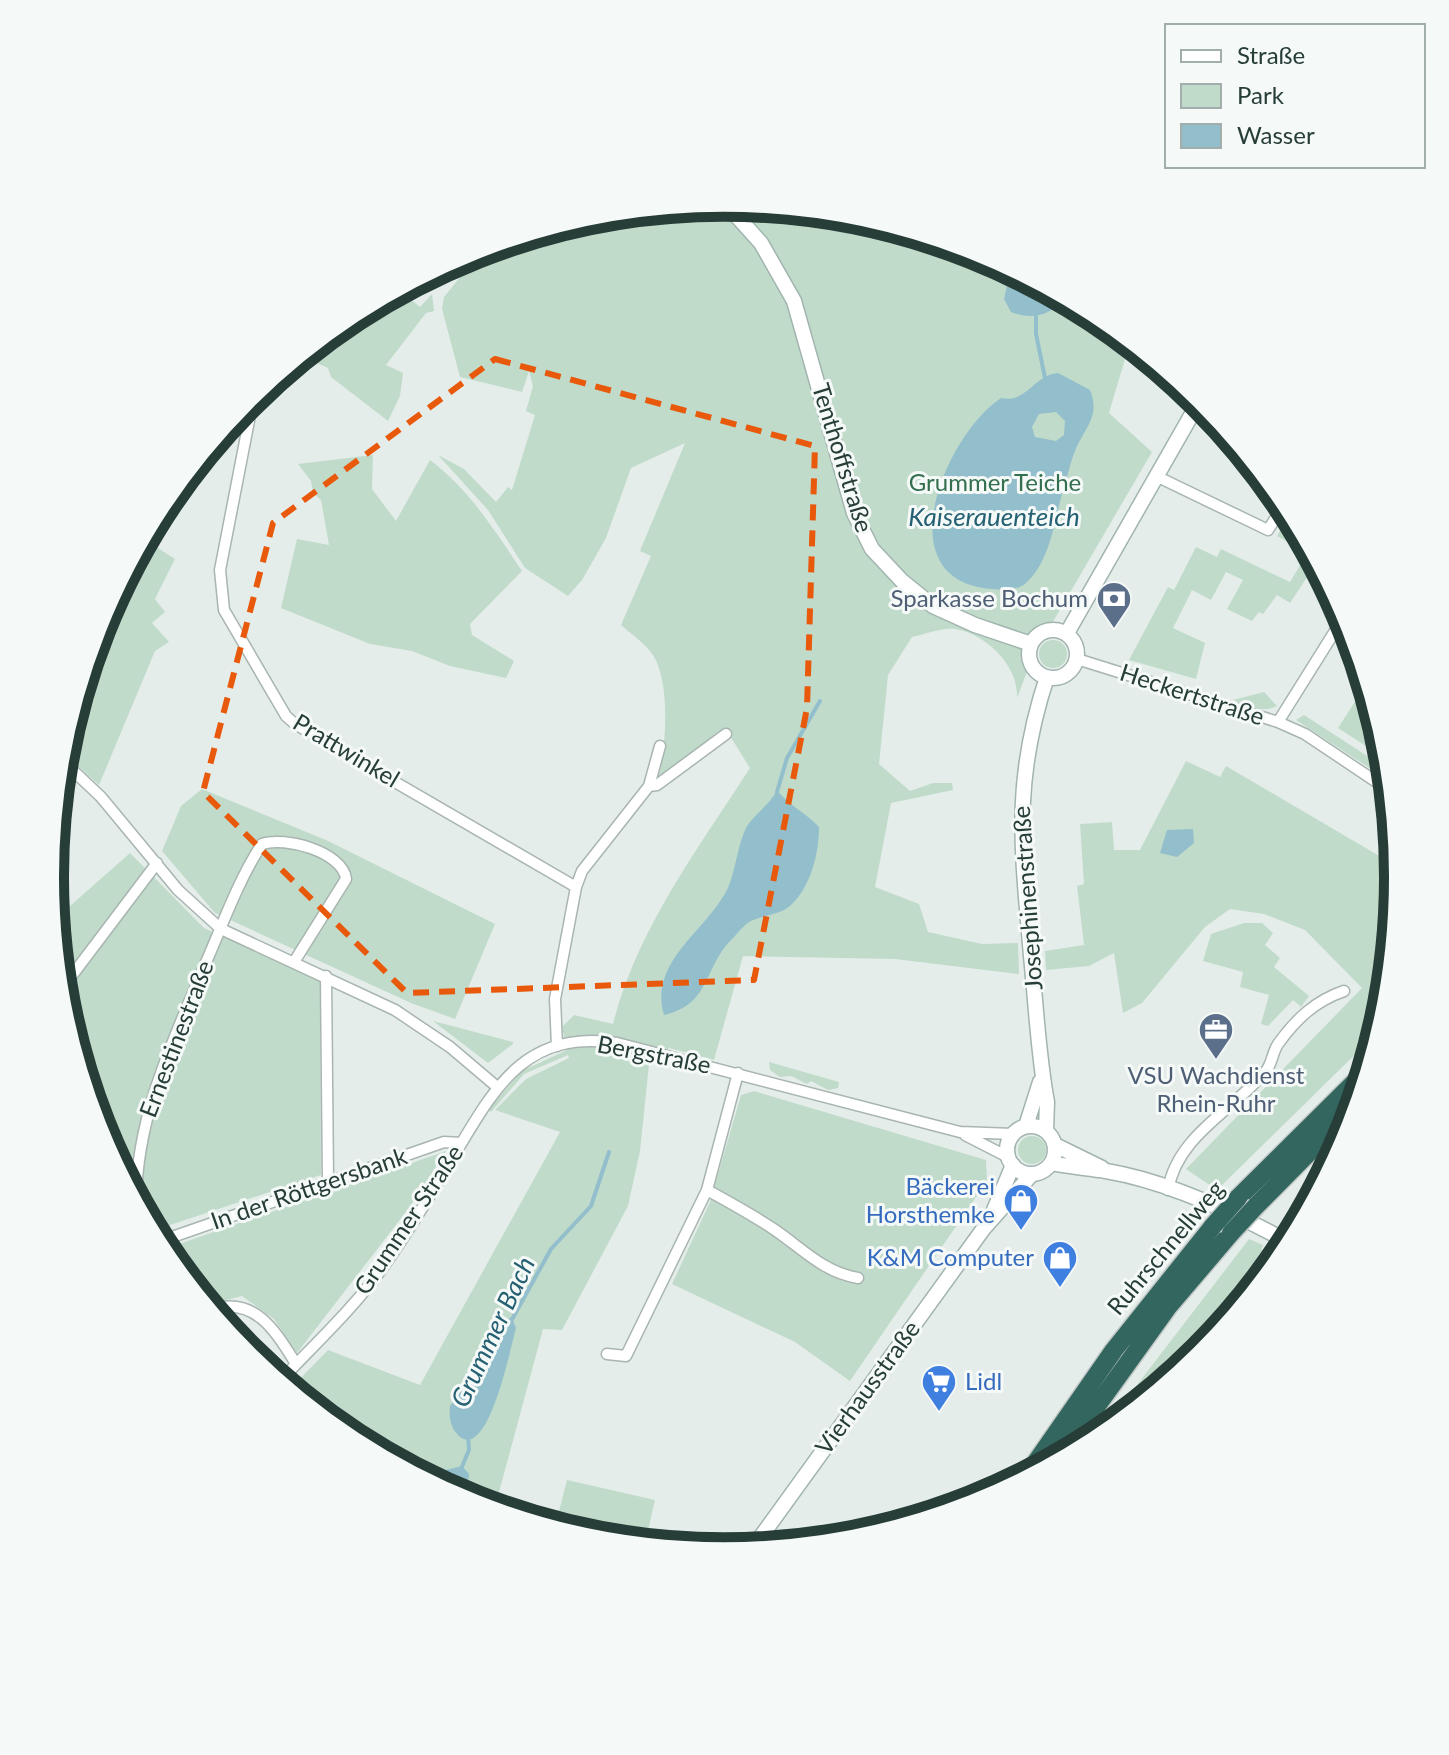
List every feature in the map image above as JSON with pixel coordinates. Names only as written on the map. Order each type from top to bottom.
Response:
[{"type":"highway","name":"Ruhrschnellweg","points":[[1038,1459],[1114,1350],[1213,1226],[1351,1086]]},
{"type":"highway","name":"Ruhrschnellweg","points":[[1074,1438],[1168,1307],[1231,1233],[1337,1124]]},
{"type":"street","name":"Tenthoffstraße","points":[[738,217],[761,243],[794,301],[854,513],[872,549],[902,581],[933,606],[975,625],[1031,644]]},
{"type":"street","points":[[1067,633],[1194,412]]},
{"type":"street","name":"Prattwinkel","points":[[249,418],[220,570],[220,598],[244,647],[286,716],[576,887]]},
{"type":"street","points":[[1158,477],[1268,530],[1277,516]]},
{"type":"street","name":"Heckertstraße","points":[[1077,659],[1278,722],[1336,629]]},
{"type":"street","points":[[1046,631],[1067,633],[1076,644],[1077,659],[1066,674],[1047,677],[1032,665],[1031,644],[1046,631]]},
{"type":"street","name":"Josephinenstraße","points":[[1046,1130],[1047,1102],[1041,1074],[1021,797],[1031,726],[1047,677]]},
{"type":"street","points":[[1278,722],[1305,734],[1378,783]]},
{"type":"street","points":[[649,786],[657,785],[726,734]]},
{"type":"street","points":[[557,1046],[555,999],[576,887],[582,871],[649,786],[660,746]]},
{"type":"street","points":[[73,771],[101,797],[192,904],[221,929],[326,976],[426,1030],[496,1086]]},
{"type":"street","points":[[221,929],[262,844],[289,840],[338,862],[345,869],[346,879],[294,962]]},
{"type":"street","points":[[72,976],[157,863]]},
{"type":"street","name":"Ernestinestraße","points":[[138,1180],[141,1136],[148,1106],[221,929]]},
{"type":"street","points":[[326,976],[328,1181]]},
{"type":"street","points":[[1168,1190],[1171,1172],[1183,1153],[1267,1070],[1276,1046],[1316,1001],[1344,991]]},
{"type":"street","name":"Bergstraße","points":[[496,1086],[534,1056],[557,1046],[576,1042],[617,1043],[960,1132],[1032,1174]]},
{"type":"street","points":[[607,1354],[626,1356],[707,1190],[738,1073]]},
{"type":"street","name":"Josephinenstraße","points":[[1020,1130],[1034,1110],[1041,1074]]},
{"type":"street","name":"Grummer Straße","points":[[288,1373],[385,1265],[496,1086]]},
{"type":"street","points":[[1011,1161],[1008,1146],[1020,1130]]},
{"type":"street","points":[[1046,1130],[1055,1145],[1105,1171]]},
{"type":"street","name":"Bergstraße","points":[[960,1132],[1046,1130]]},
{"type":"street","name":"In der Röttgersbank","points":[[171,1237],[444,1142],[461,1143]]},
{"type":"street","points":[[1051,1163],[1055,1145]]},
{"type":"street","name":"Vierhausstraße","points":[[984,1228],[1008,1182],[1011,1161]]},
{"type":"street","points":[[1032,1174],[1051,1163],[1105,1171],[1204,1203],[1278,1237]]},
{"type":"street","name":"Vierhausstraße","points":[[761,1537],[984,1228],[1032,1174]]},
{"type":"street","points":[[707,1190],[774,1229],[824,1267],[839,1275],[858,1278]]},
{"type":"street","points":[[223,1307],[252,1311],[274,1330],[296,1364]]},
{"type":"highlighted area","points":[[495,359],[815,446],[807,708],[754,980],[407,993],[203,792],[273,523]]},
{"type":"green space","name":"Grummer Teiche","points":[[730,217],[735,222],[740,217],[768,218],[853,230],[937,252],[977,267],[1055,305],[1127,353],[1109,413],[1152,452],[1033,656],[1017,698],[1013,675],[999,654],[978,638],[955,629],[912,637],[888,675],[879,764],[910,791],[933,783],[952,783],[953,790],[891,803],[875,887],[919,904],[928,932],[982,944],[1018,943],[1019,974],[895,959],[743,956],[714,1060],[669,1048],[649,1064],[640,1151],[628,1206],[562,1330],[543,1329],[498,1496],[559,1511],[567,1480],[655,1500],[647,1533],[554,1515],[472,1488],[394,1450],[322,1402],[298,1381],[328,1350],[420,1385],[560,1132],[495,1110],[526,1079],[569,1058],[568,1055],[524,1074],[491,1112],[488,1110],[522,1071],[567,1050],[562,1027],[574,1015],[613,1024],[637,955],[653,923],[750,768],[725,728],[658,779],[665,734],[665,699],[659,667],[653,655],[621,625],[651,556],[640,551],[685,443],[631,468],[606,538],[582,580],[568,596],[525,568],[488,510],[438,455],[464,469],[496,502],[508,487],[512,490],[535,415],[526,411],[533,386],[529,371],[522,392],[460,377],[442,309],[444,297],[466,270],[472,267],[554,240],[638,223],[681,218]]},
{"type":"green space","points":[[432,294],[434,311],[426,313],[386,365],[403,373],[400,396],[388,421],[331,377],[328,368],[312,361],[394,305],[408,297],[420,307]]},
{"type":"green space","points":[[373,455],[372,489],[396,521],[430,460],[469,497],[522,571],[470,624],[472,635],[514,661],[506,678],[450,666],[412,651],[370,644],[281,608],[297,539],[329,545],[321,500],[313,493],[311,481],[298,464]]},
{"type":"green space","points":[[1283,526],[1296,546],[1277,536]]},
{"type":"green space","points":[[153,545],[175,559],[155,599],[165,612],[152,623],[169,642],[155,651],[99,785],[75,763],[77,749],[99,665],[132,585]]},
{"type":"green space","points":[[1196,547],[1217,557],[1221,549],[1290,582],[1304,559],[1310,572],[1290,603],[1277,595],[1263,614],[1259,612],[1252,621],[1227,609],[1243,580],[1226,572],[1211,600],[1192,590],[1173,628],[1205,643],[1196,679],[1129,660],[1168,587],[1174,590]]},
{"type":"green space","points":[[1053,640],[1063,644],[1067,654],[1063,664],[1053,668],[1043,664],[1039,654],[1043,644]]},
{"type":"green space","points":[[1264,692],[1277,706],[1261,709],[1233,700]]},
{"type":"green space","points":[[1359,696],[1372,750],[1338,728]]},
{"type":"green space","points":[[1304,715],[1374,760],[1375,766],[1371,769],[1296,720]]},
{"type":"green space","points":[[1186,761],[1220,777],[1226,766],[1385,859],[1384,921],[1379,964],[1362,1048],[1217,1190],[1186,1169],[1362,988],[1305,930],[1264,914],[1230,909],[1205,927],[1142,1003],[1123,1013],[1114,953],[1089,966],[1046,970],[1045,951],[1084,945],[1077,886],[1084,884],[1080,824],[1112,822],[1114,850],[1140,850]]},
{"type":"green space","points":[[202,789],[326,840],[495,924],[455,1019],[411,1003],[215,913],[162,851],[181,806]]},
{"type":"green space","points":[[130,853],[204,928],[320,981],[321,1175],[164,1227],[132,1170],[99,1090],[77,1006],[70,964],[65,903],[70,906]]},
{"type":"green space","points":[[1244,923],[1262,923],[1273,933],[1265,945],[1280,958],[1274,967],[1309,996],[1301,1007],[1293,1000],[1268,1026],[1261,1024],[1269,995],[1240,987],[1243,972],[1203,961],[1211,934]]},
{"type":"green space","points":[[433,1021],[513,1042],[513,1044],[488,1063]]},
{"type":"green space","points":[[769,1062],[839,1082],[838,1088],[828,1090],[811,1081],[807,1084],[791,1076],[780,1077],[770,1070]]},
{"type":"green space","points":[[754,1091],[986,1160],[987,1181],[850,1381],[795,1342],[672,1284],[710,1202],[741,1095]]},
{"type":"green space","points":[[1032,1136],[1042,1140],[1046,1150],[1042,1160],[1032,1164],[1022,1160],[1018,1150],[1022,1140]]},
{"type":"green space","points":[[446,1151],[409,1208],[297,1353],[274,1319],[242,1296],[219,1302],[176,1245]]},
{"type":"green space","points":[[1249,1239],[1263,1245],[1261,1250],[1268,1253],[1221,1313],[1192,1345],[1120,1407]]},
{"type":"water","points":[[1008,281],[1057,306],[1040,315],[1026,316],[1011,312],[1004,299]]},
{"type":"water","name":"Kaiserauenteich","points":[[1058,373],[1090,390],[1094,408],[1072,458],[1043,560],[1027,582],[1015,588],[992,589],[959,580],[940,561],[933,535],[935,504],[945,473],[961,442],[980,417],[1001,398],[1017,397]],"holes":[[[1056,412],[1065,421],[1064,435],[1056,441],[1035,437],[1032,427],[1039,414]]]},
{"type":"water","points":[[777,790],[819,827],[808,880],[790,906],[744,926],[722,951],[705,984],[690,1003],[664,1015],[661,996],[664,978],[672,962],[719,904],[731,881],[746,828]]},
{"type":"water","points":[[1193,829],[1194,843],[1177,857],[1160,853],[1167,830]]},
{"type":"water","points":[[512,1318],[516,1328],[496,1399],[479,1433],[469,1440],[453,1429],[450,1406],[475,1373],[500,1320]]},
{"type":"water","points":[[462,1466],[469,1474],[468,1486],[437,1472]]},
{"type":"waterway","name":"Grummer Bach","points":[[1036,311],[1036,334],[1045,378]]},
{"type":"waterway","name":"Grummer Bach","points":[[777,792],[787,758],[820,701]]},
{"type":"waterway","name":"Grummer Bach","points":[[510,1323],[551,1249],[591,1206],[609,1152]]},
{"type":"waterway","name":"Grummer Bach","points":[[461,1469],[469,1450],[468,1435]]},
{"type":"place","name":"Sparkasse Bochum","points":[[1114,630]]},
{"type":"place","name":"VSU Wachdienst Rhein-Ruhr","points":[[1216,1061]]},
{"type":"place","name":"Bäckerei Horsthemke","points":[[1021,1232]]},
{"type":"place","name":"K&M Computer","points":[[1060,1289]]},
{"type":"place","name":"Lidl","points":[[939,1413]]}]
